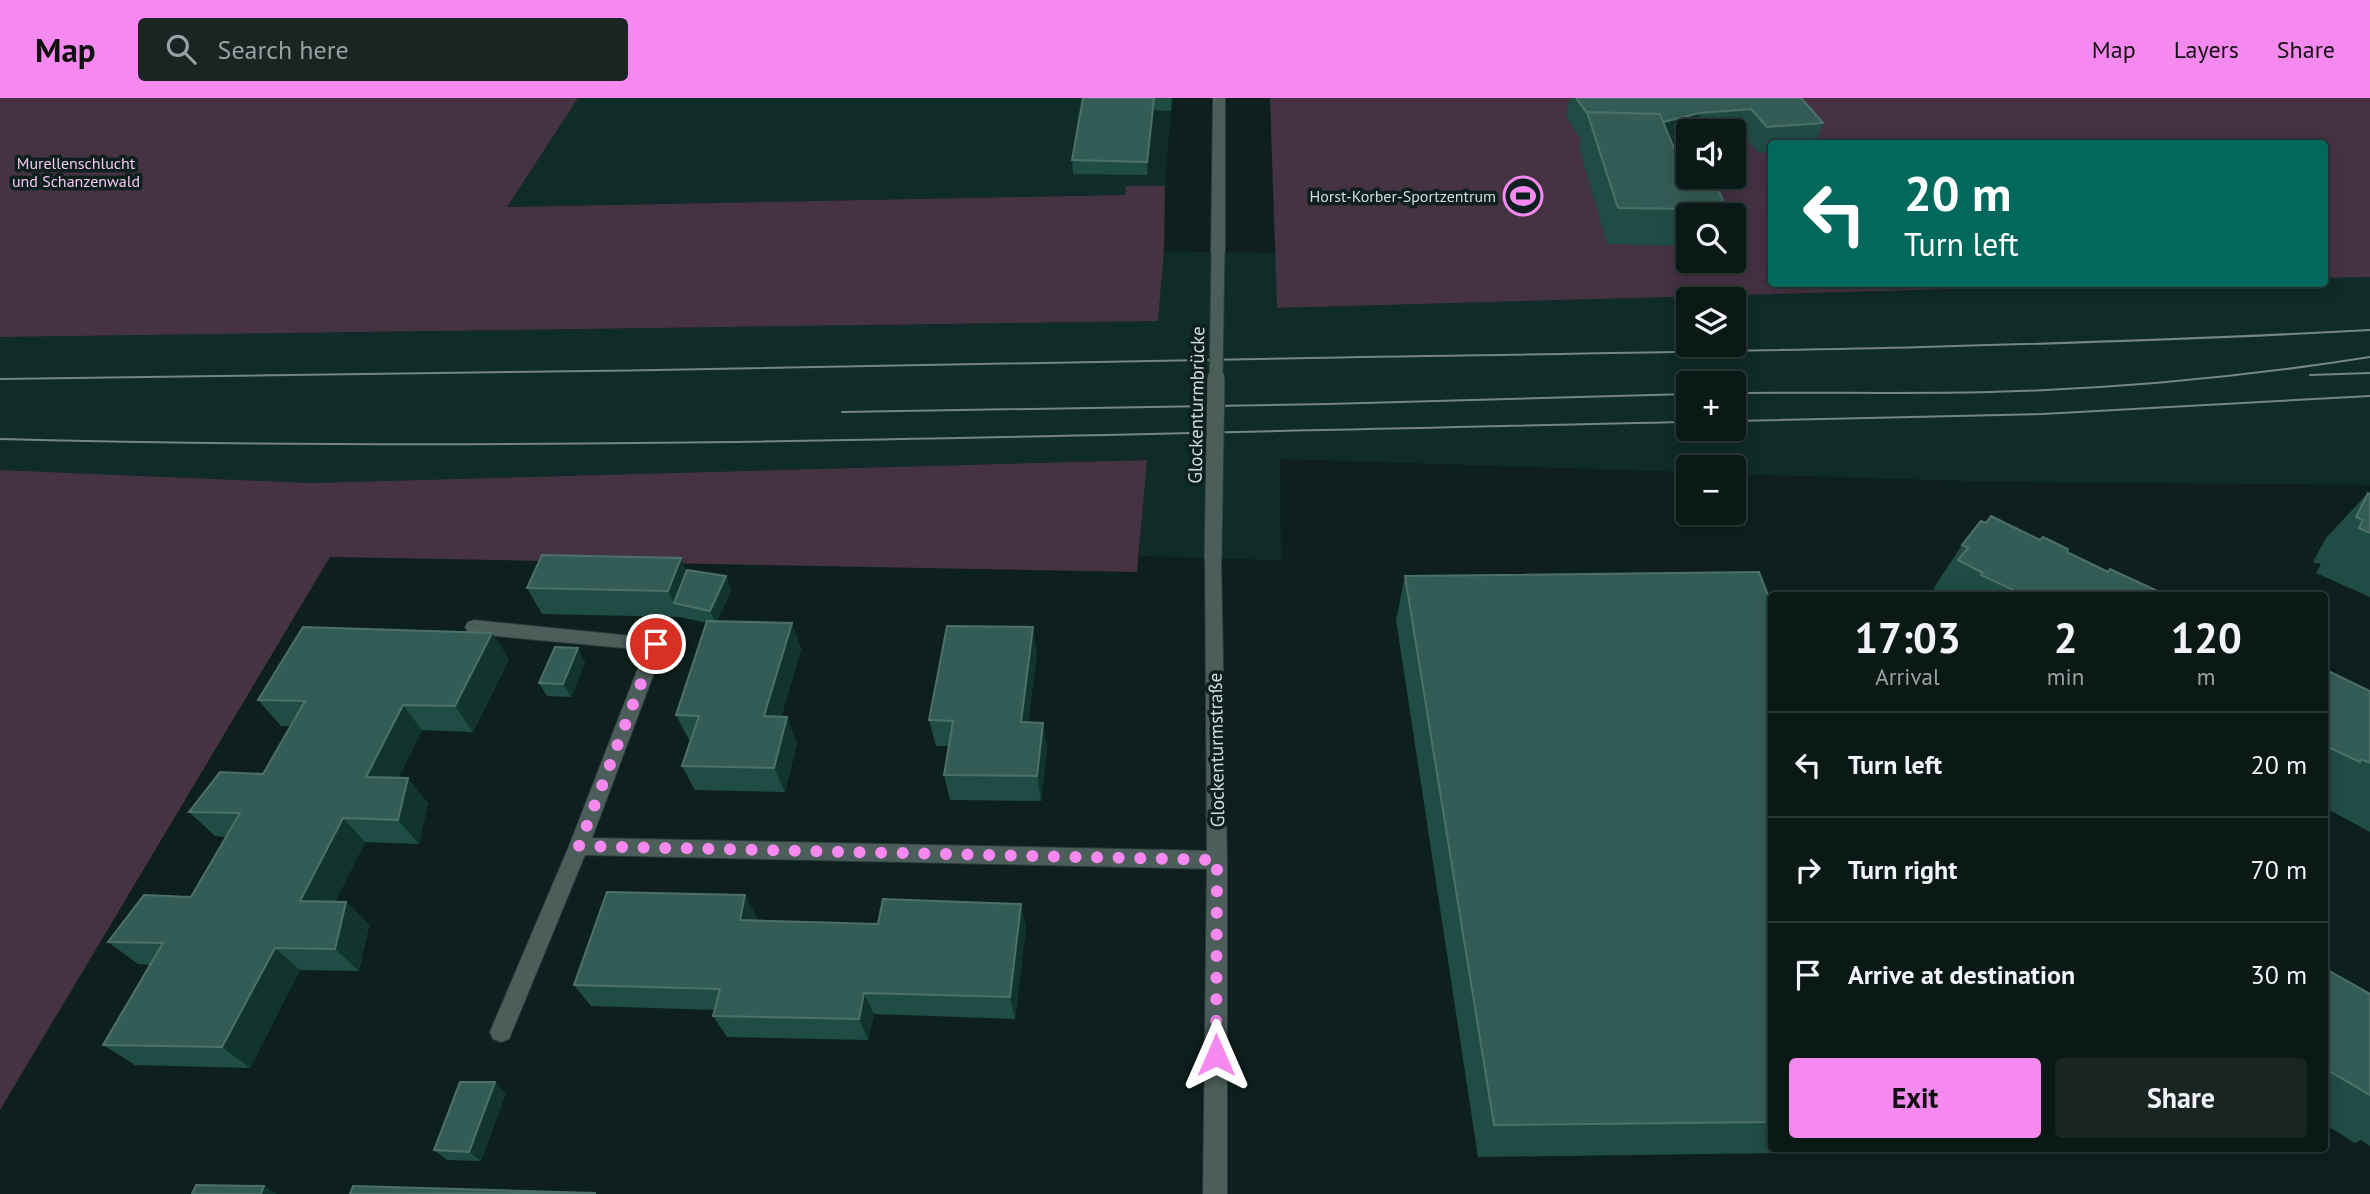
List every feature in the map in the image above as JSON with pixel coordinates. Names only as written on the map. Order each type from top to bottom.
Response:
[{"type":"street","name":"Glockenturmbrücke","points":[[1213,558],[1219,98]]},
{"type":"street","name":"Glockenturmstraße","points":[[1213,558],[1217,860],[1215,1194]]},
{"type":"street","points":[[474,627],[656,644],[579,846],[501,1032]]},
{"type":"street","points":[[579,846],[1217,860]]},
{"type":"shaded area","points":[[578,98],[1172,98],[1165,186],[1127,186],[1125,195],[506,207]]},
{"type":"shaded area","points":[[1164,251],[1277,253],[1278,308],[1676,297],[1676,357],[1746,357],[1746,295],[2026,287],[2328,287],[2328,278],[2370,277],[2370,485],[1967,481],[1746,474],[1746,455],[1676,455],[1676,472],[1280,459],[1281,560],[1267,560],[1139,556],[1146,460],[312,483],[0,470],[0,337],[1158,321]]},
{"type":"green space","name":"Murellenschlucht und Schanzenwald","points":[[0,98],[578,98],[507,207],[1125,195],[1126,186],[1165,186],[1164,251],[1158,321],[0,337]]},
{"type":"green space","name":"Horst-Korber-Sportzentrum","points":[[1270,98],[2370,98],[2370,277],[2328,278],[2328,140],[1768,140],[1768,287],[2026,287],[1746,295],[1746,287],[1676,287],[1676,297],[1277,308]]},
{"type":"green space","points":[[1147,460],[1137,572],[330,557],[0,1110],[0,470],[312,483]]},
{"type":"building","points":[[1083,98],[1154,98],[1147,162],[1072,160]]},
{"type":"building","points":[[1576,98],[1801,98],[1823,123],[1767,127],[1751,109],[1700,113],[1663,122],[1660,114],[1587,113]]},
{"type":"building","points":[[1587,112],[1660,114],[1676,154],[1676,189],[1718,189],[1724,203],[1676,203],[1676,209],[1618,208]]},
{"type":"building","points":[[2368,493],[2370,533],[2359,528],[2363,520],[2356,517]]},
{"type":"building","points":[[1991,516],[2040,540],[2043,537],[2108,572],[2110,569],[2160,592],[2018,592],[1981,575],[1983,573],[1958,560],[1968,548],[1962,545],[1981,521],[1986,523]]},
{"type":"building","points":[[542,555],[681,558],[668,591],[527,588]]},
{"type":"building","points":[[687,570],[726,576],[710,611],[674,603]]},
{"type":"building","points":[[1759,572],[1768,595],[1768,1122],[1494,1125],[1405,576]]},
{"type":"building","points":[[707,621],[792,623],[764,716],[787,717],[774,768],[682,766],[699,716],[676,715]]},
{"type":"building","points":[[947,626],[1033,627],[1021,722],[1043,723],[1037,776],[944,775],[953,721],[929,720]]},
{"type":"building","points":[[303,627],[492,633],[455,706],[403,705],[366,777],[408,778],[398,820],[343,818],[300,901],[346,902],[335,949],[275,948],[222,1047],[103,1045],[163,943],[108,942],[144,895],[191,897],[240,813],[189,812],[220,772],[263,774],[305,701],[258,700]]},
{"type":"building","points":[[555,647],[578,648],[563,684],[539,683]]},
{"type":"building","points":[[2328,671],[2370,691],[2370,763],[2361,759],[2360,762],[2328,747]]},
{"type":"building","points":[[607,892],[745,895],[740,920],[878,924],[883,899],[1021,904],[1010,997],[864,993],[859,1019],[713,1016],[720,989],[574,985]]},
{"type":"building","points":[[2328,970],[2370,994],[2370,1095],[2328,1070]]},
{"type":"building","points":[[460,1082],[495,1082],[469,1152],[434,1150]]},
{"type":"building","points":[[196,1185],[264,1186],[261,1194],[192,1194]]},
{"type":"building","points":[[353,1186],[596,1193],[350,1194]]},
{"type":"tram line","points":[[0,379],[1840,349],[2105,342],[2370,330]]},
{"type":"tram line","points":[[1746,393],[1957,393],[2085,388],[2228,376],[2370,357]]},
{"type":"tram line","points":[[2310,375],[2370,373]]},
{"type":"tram line","points":[[842,412],[1328,404],[1676,394]]},
{"type":"tram line","points":[[1746,421],[2042,414],[2370,396]]},
{"type":"tram line","points":[[0,439],[211,443],[633,443],[1676,422]]},
{"type":"place","name":"Horst-Korber-Sportzentrum","points":[[1523,196]]},
{"type":"route","points":[[656,644],[579,846],[1217,860],[1216,1055]]}]
